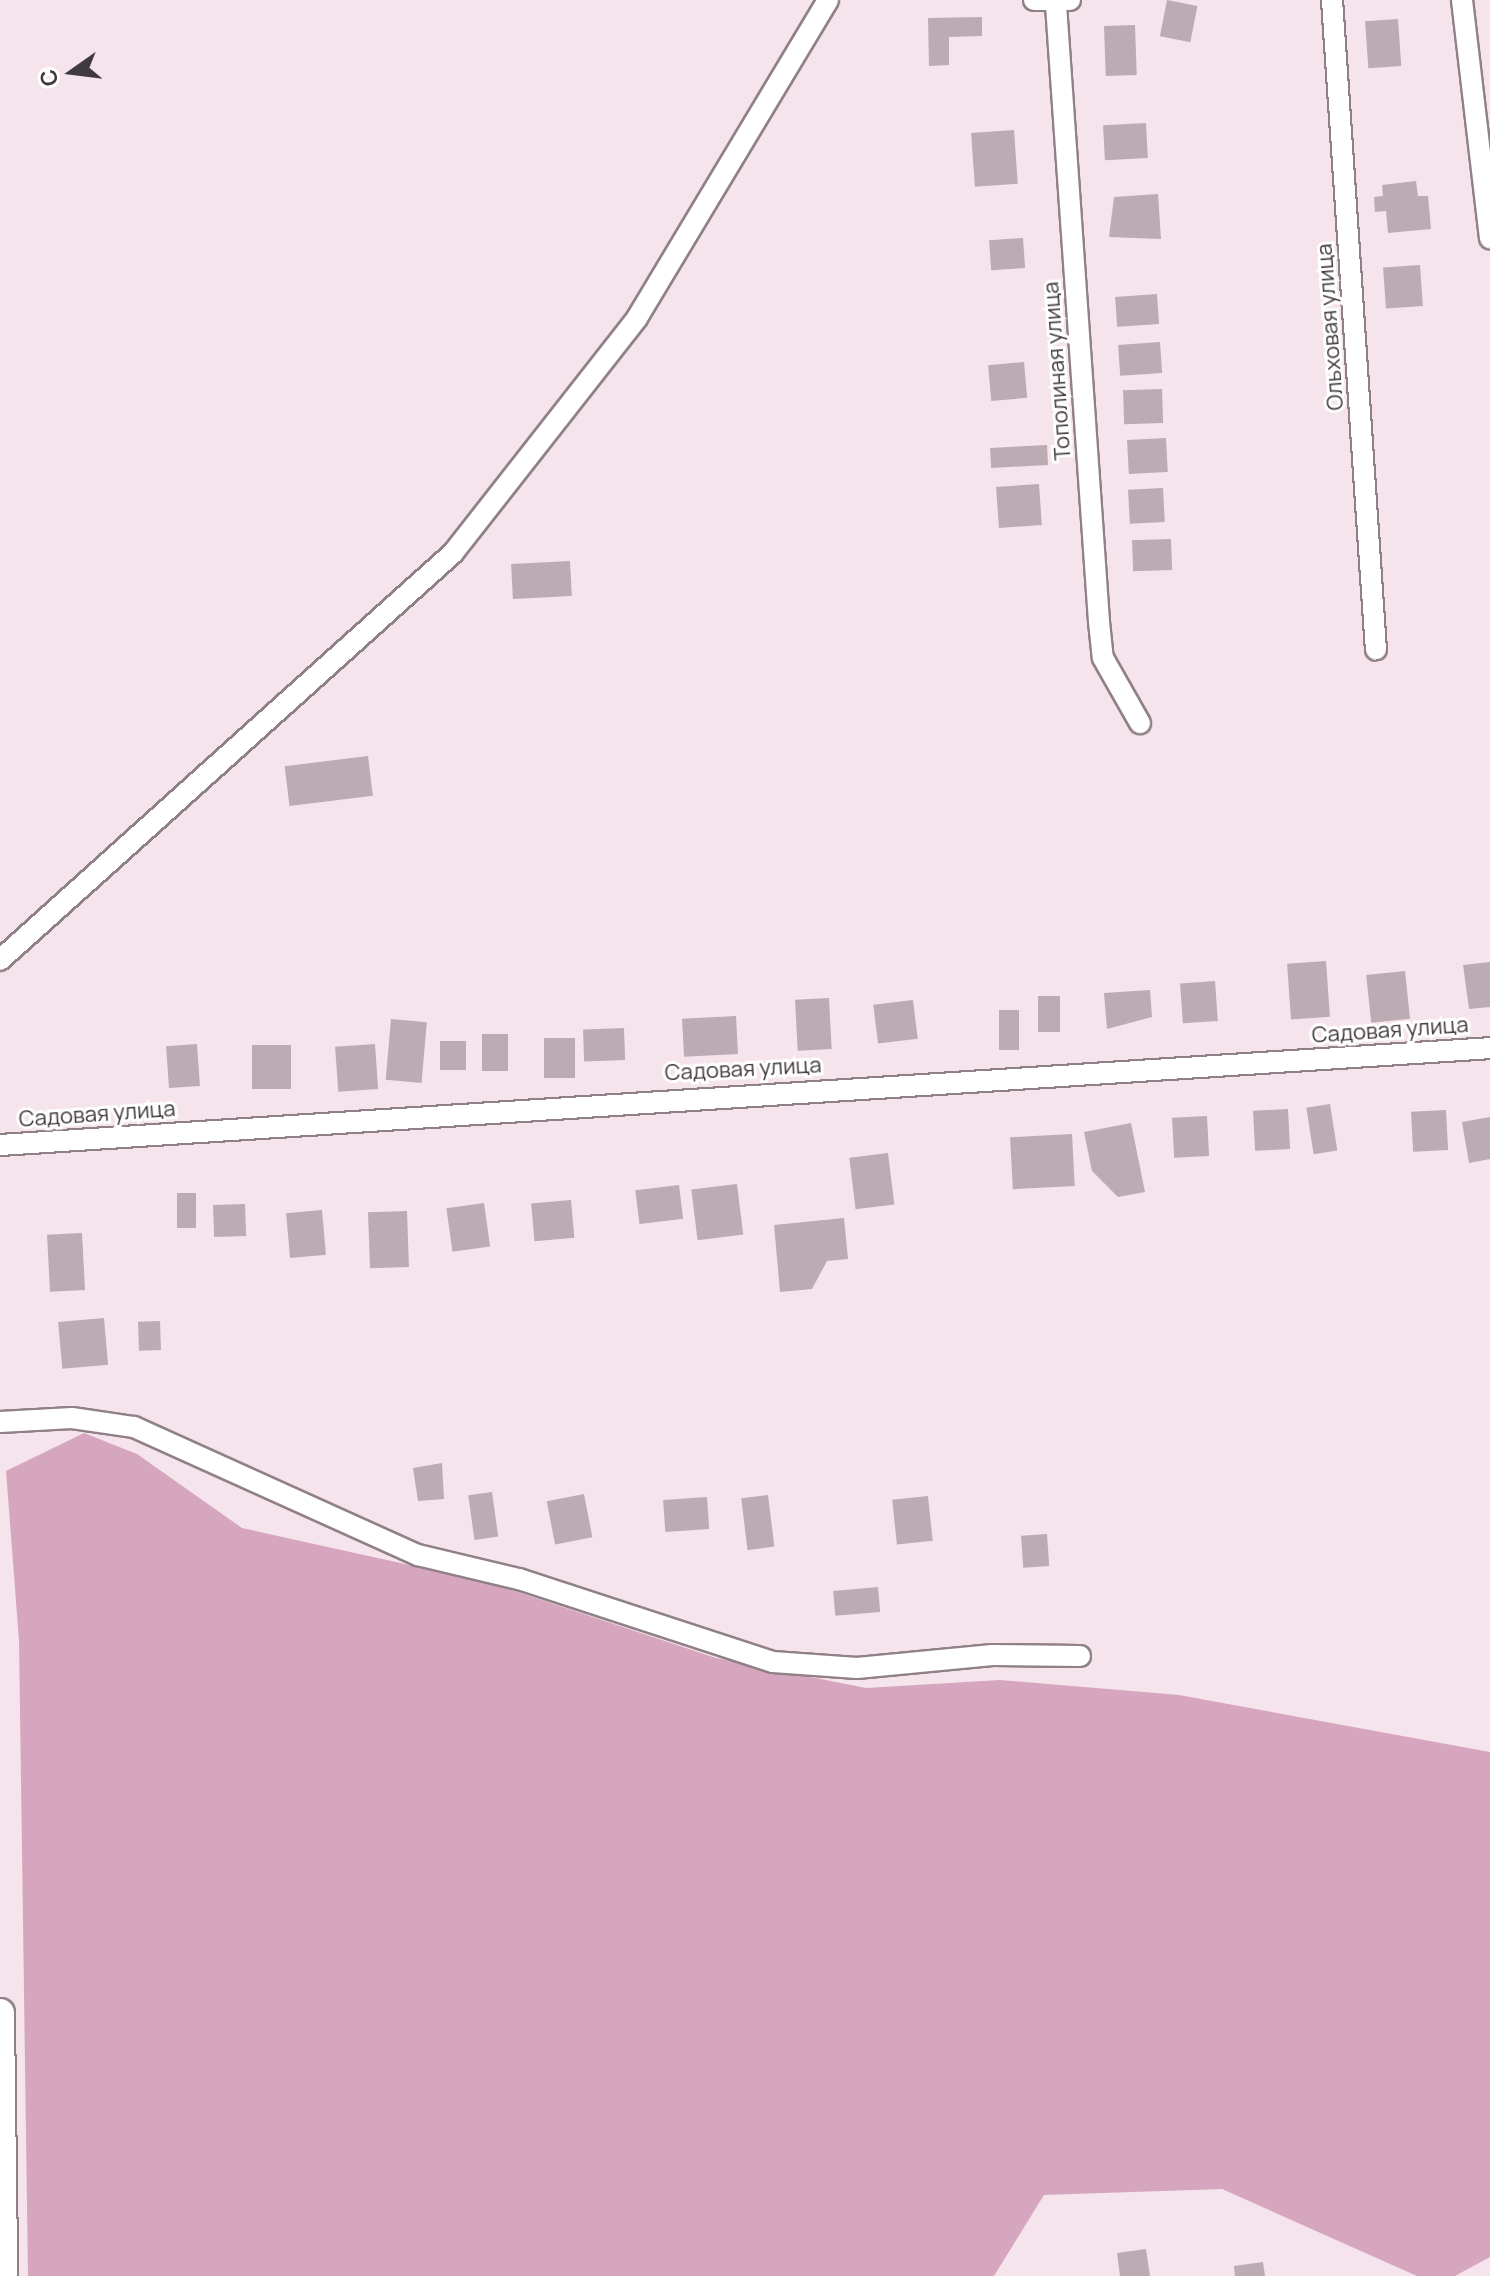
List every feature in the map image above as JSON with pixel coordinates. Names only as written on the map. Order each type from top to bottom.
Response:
[{"type":"street","points":[[0,960],[453,553],[637,318],[828,0]]},
{"type":"street","points":[[1034,0],[1063,3]]},
{"type":"street","name":"Ольховая улица","points":[[1332,0],[1376,650]]},
{"type":"street","points":[[1462,0],[1490,238]]},
{"type":"street","name":"Тополиная улица","points":[[1063,3],[1099,622],[1103,658],[1140,723]]},
{"type":"street","name":"Садовая улица","points":[[0,1145],[1490,1048]]},
{"type":"street","points":[[0,1422],[72,1418],[134,1427],[418,1555],[519,1579],[773,1662],[857,1668],[992,1655],[1080,1656]]},
{"type":"street","points":[[0,2013],[3,2276]]},
{"type":"shaded area","points":[[84,1433],[137,1454],[242,1528],[491,1583],[716,1658],[866,1688],[1000,1680],[1179,1695],[1490,1752],[1490,2257],[1455,2276],[1417,2276],[1222,2189],[1044,2195],[994,2276],[28,2276],[19,1641],[6,1471]]},
{"type":"building","points":[[1167,0],[1197,6],[1190,42],[1160,36]]},
{"type":"building","points":[[982,17],[982,36],[949,37],[949,65],[929,66],[928,18]]},
{"type":"building","points":[[1398,19],[1401,66],[1368,68],[1365,21]]},
{"type":"building","points":[[1135,25],[1137,75],[1106,76],[1104,26]]},
{"type":"building","points":[[1146,123],[1148,158],[1105,160],[1103,125]]},
{"type":"building","points":[[1014,130],[1018,184],[975,187],[971,133]]},
{"type":"building","points":[[1416,181],[1418,196],[1428,196],[1431,229],[1388,233],[1386,211],[1375,212],[1374,197],[1383,196],[1382,185]]},
{"type":"building","points":[[1158,194],[1161,239],[1109,237],[1114,197]]},
{"type":"building","points":[[1023,238],[1025,268],[991,270],[989,240]]},
{"type":"building","points":[[1420,265],[1423,306],[1386,308],[1383,268]]},
{"type":"building","points":[[1157,294],[1159,324],[1117,327],[1115,297]]},
{"type":"building","points":[[1160,342],[1162,373],[1120,376],[1118,345]]},
{"type":"building","points":[[1024,362],[1027,398],[991,401],[988,365]]},
{"type":"building","points":[[1162,389],[1163,423],[1124,424],[1123,390]]},
{"type":"building","points":[[1166,438],[1168,472],[1129,474],[1127,440]]},
{"type":"building","points":[[1047,445],[1048,465],[991,468],[990,448]]},
{"type":"building","points":[[1039,484],[1042,525],[999,528],[996,487]]},
{"type":"building","points":[[1163,488],[1165,522],[1130,524],[1128,490]]},
{"type":"building","points":[[1171,539],[1172,570],[1133,571],[1132,540]]},
{"type":"building","points":[[570,561],[572,596],[513,599],[511,564]]},
{"type":"building","points":[[368,756],[373,796],[290,806],[285,766]]},
{"type":"building","points":[[1326,961],[1330,1017],[1291,1020],[1287,964]]},
{"type":"building","points":[[1490,962],[1490,1007],[1469,1009],[1463,965]]},
{"type":"building","points":[[1405,971],[1410,1019],[1371,1023],[1366,975]]},
{"type":"building","points":[[1215,981],[1218,1021],[1183,1023],[1180,983]]},
{"type":"building","points":[[1150,990],[1152,1017],[1107,1029],[1104,993]]},
{"type":"building","points":[[1038,996],[1060,996],[1060,1032],[1038,1032]]},
{"type":"building","points":[[829,998],[832,1049],[798,1051],[795,1000]]},
{"type":"building","points":[[913,1000],[918,1039],[878,1044],[873,1005]]},
{"type":"building","points":[[999,1010],[1019,1010],[1019,1050],[999,1050]]},
{"type":"building","points":[[736,1016],[738,1054],[684,1057],[682,1019]]},
{"type":"building","points":[[391,1019],[427,1022],[422,1083],[386,1080]]},
{"type":"building","points":[[624,1028],[625,1060],[584,1061],[583,1029]]},
{"type":"building","points":[[482,1034],[508,1034],[508,1071],[482,1071]]},
{"type":"building","points":[[544,1038],[575,1038],[575,1078],[544,1078]]},
{"type":"building","points":[[440,1041],[466,1041],[466,1070],[440,1070]]},
{"type":"building","points":[[197,1044],[200,1086],[169,1088],[166,1046]]},
{"type":"building","points":[[375,1044],[378,1089],[338,1092],[335,1047]]},
{"type":"building","points":[[252,1045],[291,1045],[291,1089],[252,1089]]},
{"type":"building","points":[[1330,1104],[1337,1150],[1314,1154],[1306,1108]]},
{"type":"building","points":[[1288,1109],[1290,1149],[1255,1151],[1253,1111]]},
{"type":"building","points":[[1446,1110],[1448,1150],[1413,1152],[1411,1112]]},
{"type":"building","points":[[1207,1116],[1209,1156],[1174,1158],[1172,1118]]},
{"type":"building","points":[[1490,1117],[1490,1159],[1469,1163],[1462,1122]]},
{"type":"building","points":[[1131,1123],[1145,1192],[1118,1197],[1092,1171],[1084,1132]]},
{"type":"building","points":[[1072,1134],[1075,1186],[1013,1189],[1010,1137]]},
{"type":"building","points":[[888,1153],[894,1205],[856,1209],[849,1158]]},
{"type":"building","points":[[737,1184],[743,1235],[698,1240],[691,1190]]},
{"type":"building","points":[[679,1185],[683,1219],[639,1224],[635,1190]]},
{"type":"building","points":[[177,1193],[196,1193],[196,1228],[177,1228]]},
{"type":"building","points":[[571,1200],[574,1238],[534,1241],[531,1203]]},
{"type":"building","points":[[484,1203],[490,1247],[452,1252],[446,1208]]},
{"type":"building","points":[[245,1204],[246,1236],[214,1237],[213,1205]]},
{"type":"building","points":[[322,1210],[326,1255],[290,1258],[286,1213]]},
{"type":"building","points":[[407,1211],[409,1267],[370,1268],[368,1212]]},
{"type":"building","points":[[844,1218],[848,1259],[827,1261],[812,1289],[780,1292],[774,1225]]},
{"type":"building","points":[[82,1233],[85,1290],[50,1292],[47,1235]]},
{"type":"building","points":[[104,1318],[108,1365],[62,1369],[58,1322]]},
{"type":"building","points":[[160,1321],[161,1350],[139,1351],[138,1322]]},
{"type":"building","points":[[442,1463],[444,1499],[418,1501],[413,1468]]},
{"type":"building","points":[[492,1492],[498,1537],[474,1540],[468,1495]]},
{"type":"building","points":[[584,1494],[592,1537],[555,1544],[547,1501]]},
{"type":"building","points":[[768,1495],[774,1547],[748,1550],[741,1498]]},
{"type":"building","points":[[928,1496],[933,1541],[897,1545],[892,1500]]},
{"type":"building","points":[[707,1497],[709,1529],[665,1532],[663,1500]]},
{"type":"building","points":[[1047,1534],[1049,1566],[1023,1568],[1021,1536]]},
{"type":"building","points":[[878,1587],[880,1612],[835,1616],[833,1591]]},
{"type":"building","points":[[1146,2249],[1150,2276],[1120,2276],[1117,2253]]},
{"type":"building","points":[[1263,2262],[1265,2276],[1235,2276],[1234,2266]]}]
